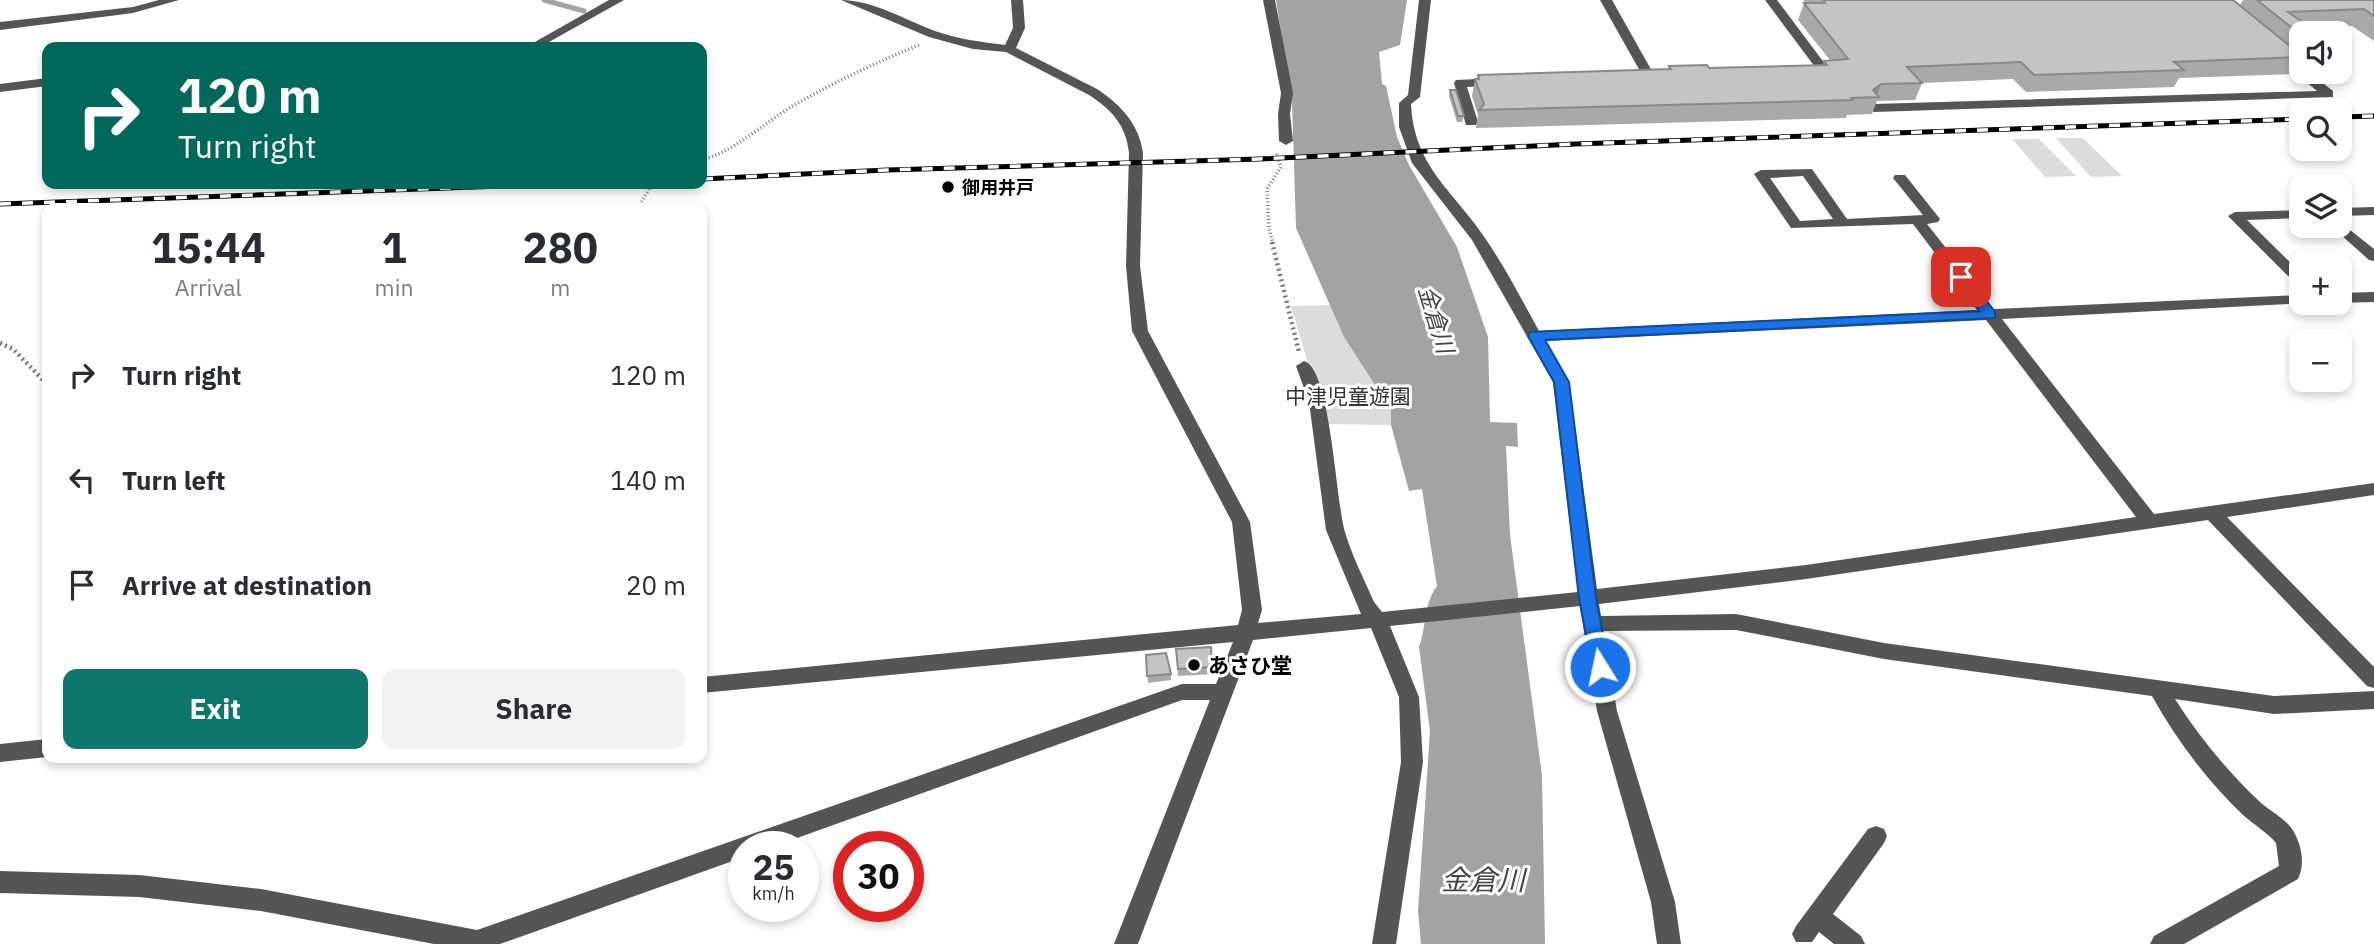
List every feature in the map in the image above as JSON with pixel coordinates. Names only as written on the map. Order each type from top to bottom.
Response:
[{"type":"street","points":[[0,26],[132,10],[173,0]]},
{"type":"street","points":[[541,42],[618,0]]},
{"type":"street","points":[[847,0],[943,36],[973,45],[1009,49],[1105,100],[1119,113],[1134,135],[1136,153],[1132,266],[1140,331],[1241,522],[1252,610],[1246,633],[1126,944]]},
{"type":"street","points":[[1009,49],[1019,27],[1017,0]]},
{"type":"street","points":[[1269,0],[1287,93],[1279,143]]},
{"type":"street","points":[[1425,0],[1414,97],[1405,103],[1406,127],[1419,163],[1479,239],[1561,382],[1587,598],[1607,711],[1663,902],[1669,944]]},
{"type":"street","points":[[1606,0],[1643,77],[1676,76]]},
{"type":"street","points":[[1771,0],[1824,71],[1797,72]]},
{"type":"street","points":[[1471,122],[1460,83],[1514,81]]},
{"type":"street","points":[[0,89],[42,83]]},
{"type":"street","points":[[1874,108],[2329,94],[2317,84]]},
{"type":"street","points":[[1843,223],[1807,172],[1761,174],[1796,225],[1917,220],[1933,219],[1900,178]]},
{"type":"street","points":[[2352,212],[2374,211]]},
{"type":"street","points":[[2289,214],[2235,216],[2289,269]]},
{"type":"street","points":[[1917,220],[2150,522]]},
{"type":"street","points":[[2352,238],[2374,257]]},
{"type":"street","points":[[2352,298],[2374,297]]},
{"type":"street","points":[[1535,336],[2289,301]]},
{"type":"street","points":[[1304,366],[1317,402],[1335,530],[1366,606],[1387,620],[1409,697],[1412,762],[1384,944]]},
{"type":"street","points":[[707,685],[1520,606],[1805,572],[2374,489]]},
{"type":"street","points":[[2212,513],[2374,680]]},
{"type":"street","points":[[1592,624],[1645,621],[1736,622],[1884,651],[2274,705],[2374,700]]},
{"type":"street","points":[[2159,690],[2186,735],[2211,766],[2261,817],[2284,836],[2291,855],[2290,872],[2162,944]]},
{"type":"street","points":[[0,882],[139,886],[261,900],[476,942],[1182,692],[1222,692]]},
{"type":"street","points":[[0,753],[42,749]]},
{"type":"street","points":[[1853,944],[1810,925],[1876,835]]},
{"type":"path","points":[[707,158],[724,153],[765,122],[838,81],[943,36]]},
{"type":"path","points":[[1279,143],[1282,167],[1267,189],[1269,228],[1293,332],[1304,366]]},
{"type":"path","points":[[0,343],[13,349],[42,379]]},
{"type":"green space","points":[[2056,138],[2083,138],[2122,176],[2091,177]]},
{"type":"green space","points":[[2012,139],[2039,139],[2076,176],[2045,177]]},
{"type":"green space","name":"中津児童遊園","points":[[1330,305],[1344,337],[1391,410],[1391,425],[1326,424],[1291,306]]},
{"type":"water","name":"金倉川","points":[[1276,0],[1407,0],[1400,45],[1379,52],[1382,84],[1386,86],[1397,137],[1409,165],[1457,247],[1488,337],[1490,422],[1517,423],[1518,447],[1506,446],[1510,535],[1542,775],[1545,944],[1421,944],[1418,911],[1430,731],[1419,647],[1429,601],[1437,586],[1422,489],[1409,491],[1391,425],[1391,410],[1344,337],[1296,228],[1292,101]]},
{"type":"building","points":[[1823,0],[2233,0],[2289,45],[2289,57],[2174,62],[2184,70],[2034,75],[2021,62],[1907,67],[1922,83],[1881,84],[1873,90],[1879,97],[1851,98],[1853,100],[1479,110],[1484,104],[1475,79],[1479,79],[1478,75],[1671,69],[1669,66],[1707,65],[1709,68],[1827,65],[1824,61],[1848,59],[1804,3],[1825,3]]},
{"type":"building","points":[[2257,0],[2374,0],[2374,16],[2364,9],[2288,12],[2301,21],[2289,21],[2289,25]]},
{"type":"building","points":[[1450,90],[1456,90],[1464,116],[1458,116]]},
{"type":"building","name":"あさひ堂","points":[[1211,647],[1212,667],[1178,669],[1176,649]]},
{"type":"building","points":[[1166,653],[1171,674],[1147,676],[1146,655]]},
{"type":"waterway","points":[[544,0],[584,11]]},
{"type":"railway","points":[[2352,117],[2374,116]]},
{"type":"railway","points":[[707,179],[887,170],[1259,159],[1575,144],[2289,119]]},
{"type":"railway","points":[[0,204],[422,189]]},
{"type":"place","name":"御用井戸","points":[[948,187]]},
{"type":"place","name":"あさひ堂","points":[[1194,665]]},
{"type":"route","points":[[1600,667],[1587,598],[1561,382],[1535,336],[1990,315],[1961,277]]}]
